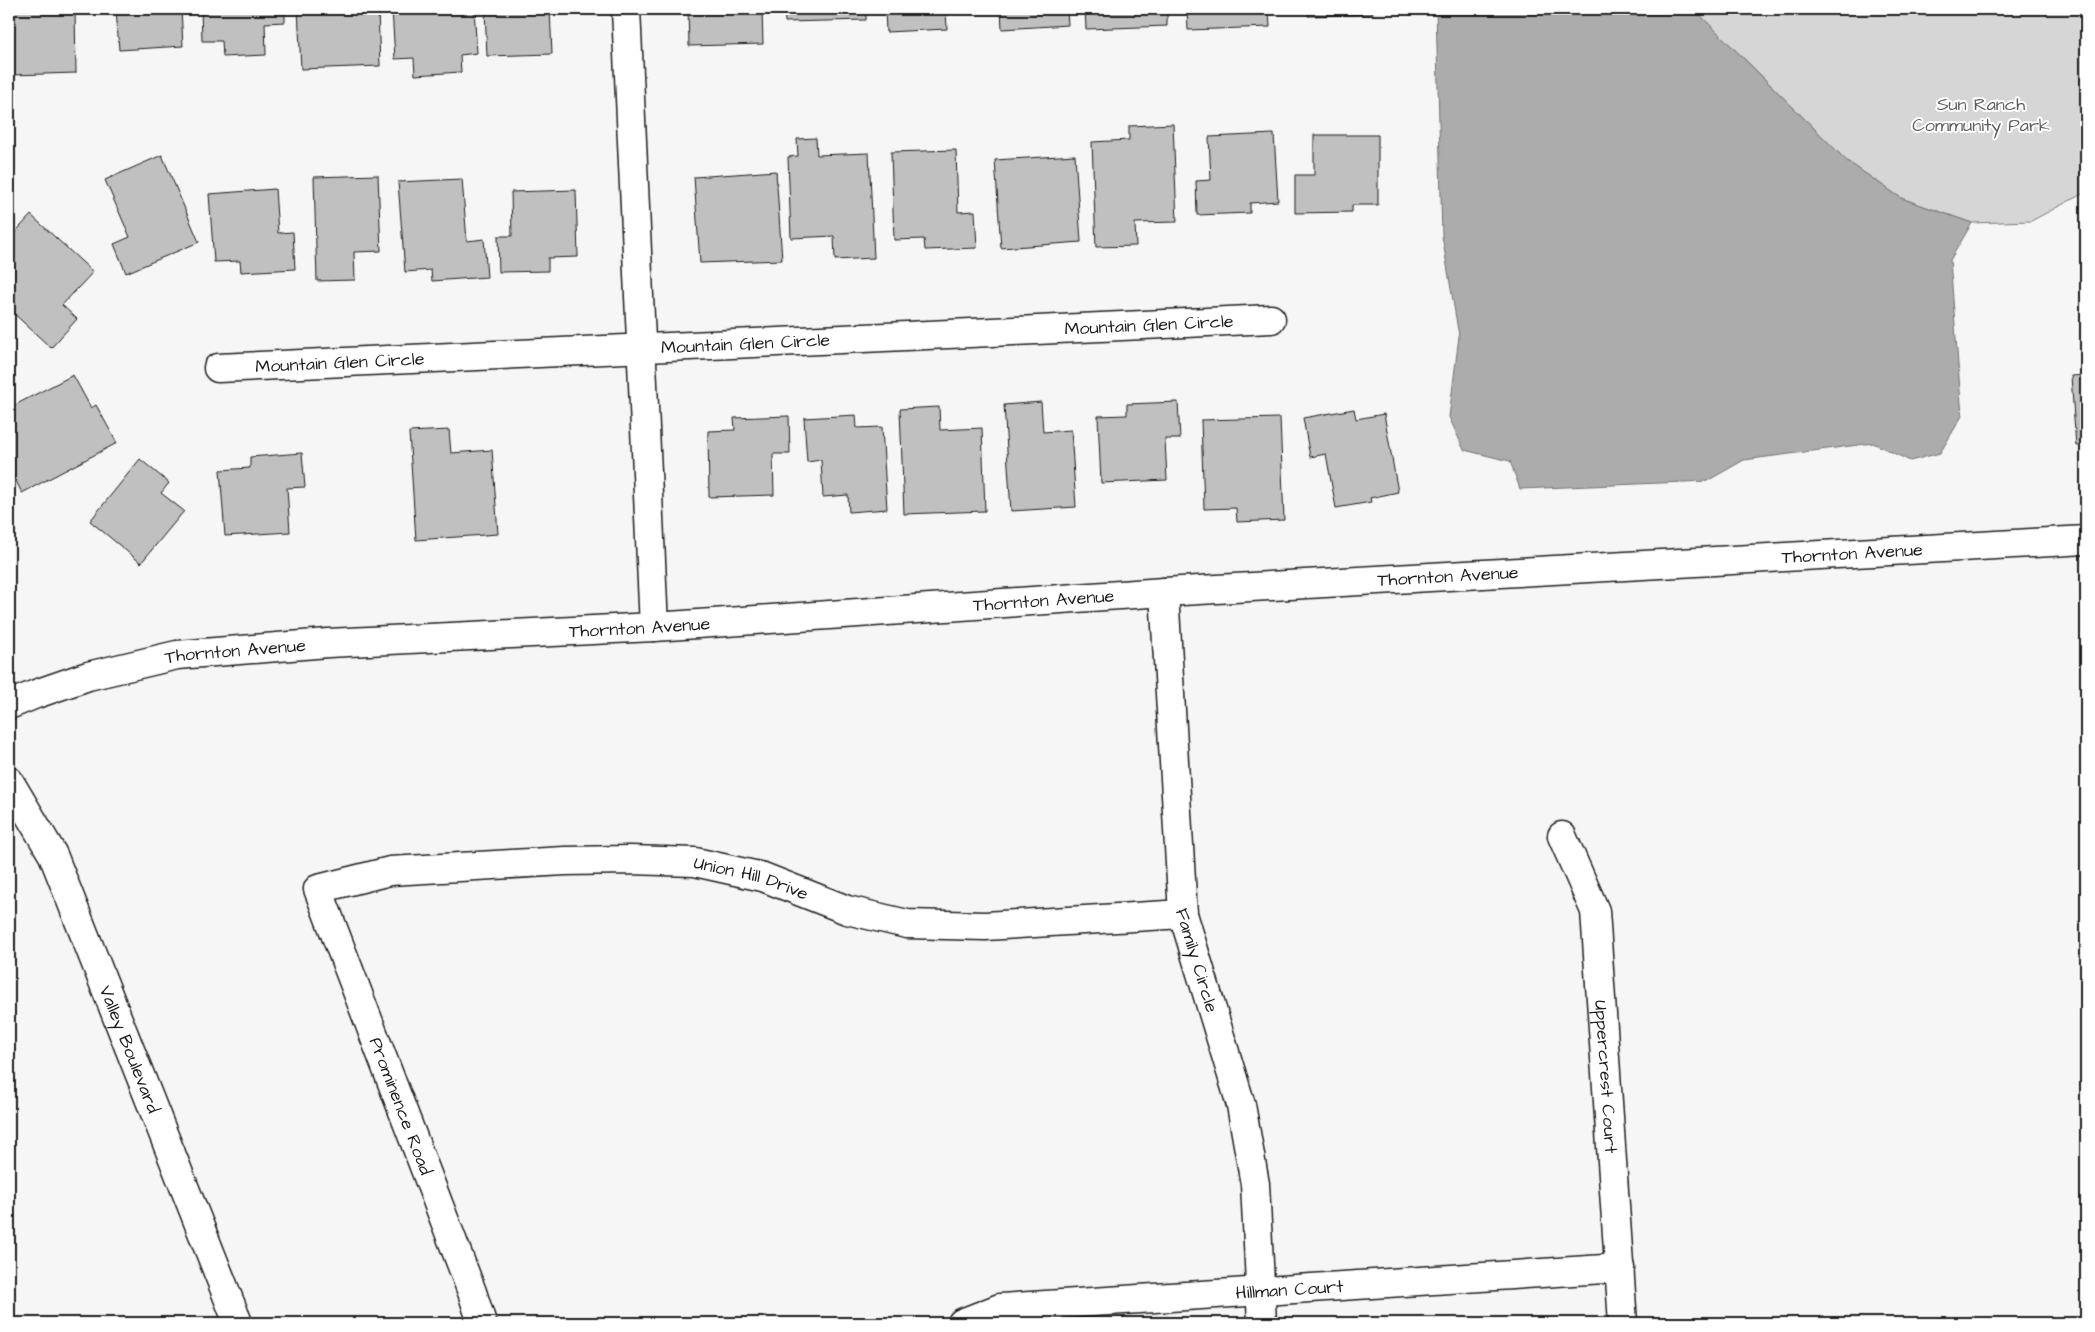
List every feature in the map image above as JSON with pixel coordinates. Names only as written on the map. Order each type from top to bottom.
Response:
[{"type":"street","points":[[626,9],[654,627]]},
{"type":"street","name":"Mountain Glen Circle","points":[[218,368],[1272,319]]},
{"type":"street","name":"Thornton Avenue","points":[[9,706],[36,694],[88,676],[178,655],[328,642],[654,627],[1164,592],[2086,540]]},
{"type":"street","name":"Family Circle","points":[[1164,592],[1183,914],[1241,1104],[1255,1184],[1262,1323]]},
{"type":"street","name":"Valley Boulevard","points":[[9,781],[54,855],[238,1323]]},
{"type":"street","name":"Uppercrest Court","points":[[1562,836],[1595,911],[1623,1323]]},
{"type":"street","name":"Union Hill Drive","points":[[318,889],[390,871],[565,861],[630,860],[695,862],[763,878],[847,910],[907,924],[985,926],[1183,914]]},
{"type":"street","name":"Prominence Road","points":[[318,889],[472,1292],[482,1323]]},
{"type":"street","name":"Hillman Court","points":[[962,1323],[1000,1308],[1620,1268]]},
{"type":"green space","name":"Sun Ranch Community Park","points":[[1694,9],[2086,9],[2086,192],[2031,221],[1972,223],[1901,198],[1847,161]]},
{"type":"shaded area","points":[[1436,9],[1694,9],[1847,161],[1901,198],[1972,223],[1950,260],[1962,416],[1940,453],[1910,461],[1873,443],[1744,460],[1707,481],[1520,489],[1510,461],[1464,450],[1449,417],[1459,336],[1442,236]]},
{"type":"building","points":[[9,9],[75,9],[76,73],[12,75]]},
{"type":"building","points":[[116,9],[181,9],[183,46],[119,50]]},
{"type":"building","points":[[201,9],[285,9],[285,22],[265,23],[266,55],[223,57],[222,41],[202,41]]},
{"type":"building","points":[[298,9],[378,9],[380,66],[301,69]]},
{"type":"building","points":[[392,9],[474,9],[477,53],[460,55],[461,72],[415,75],[414,58],[395,59]]},
{"type":"building","points":[[485,9],[550,9],[552,54],[487,56]]},
{"type":"building","points":[[688,9],[762,9],[763,44],[689,46]]},
{"type":"building","points":[[784,9],[866,9],[866,20],[785,22]]},
{"type":"building","points":[[885,9],[966,9],[946,10],[947,29],[886,32]]},
{"type":"building","points":[[1001,9],[1067,9],[1068,25],[1002,29]]},
{"type":"building","points":[[1085,9],[1167,9],[1167,26],[1086,29]]},
{"type":"building","points":[[1187,9],[1269,9],[1270,27],[1188,30]]},
{"type":"building","points":[[1308,9],[1372,9],[1373,14],[1308,16]]},
{"type":"building","points":[[1173,124],[1177,222],[1135,223],[1136,246],[1096,247],[1092,142],[1129,140],[1129,126]]},
{"type":"building","points":[[1274,134],[1278,201],[1250,203],[1250,213],[1197,215],[1196,181],[1211,180],[1209,137]]},
{"type":"building","points":[[1314,135],[1378,135],[1378,205],[1352,205],[1352,212],[1295,213],[1295,175],[1314,175]]},
{"type":"building","points":[[816,138],[817,155],[869,153],[874,258],[835,260],[834,236],[791,238],[788,157],[798,156],[797,139]]},
{"type":"building","points":[[956,150],[958,212],[975,211],[977,248],[925,250],[924,239],[894,240],[891,152]]},
{"type":"building","points":[[162,155],[199,242],[126,273],[114,244],[130,237],[105,180]]},
{"type":"building","points":[[1075,155],[1081,242],[1001,248],[995,160]]},
{"type":"building","points":[[776,171],[782,260],[700,263],[694,177]]},
{"type":"building","points":[[378,175],[381,251],[354,252],[355,280],[317,281],[314,177]]},
{"type":"building","points":[[462,179],[467,241],[484,239],[487,277],[432,281],[431,270],[405,272],[398,182]]},
{"type":"building","points":[[275,189],[278,233],[293,232],[295,269],[241,272],[240,261],[214,262],[209,194]]},
{"type":"building","points":[[576,190],[578,257],[548,258],[548,271],[499,272],[498,236],[512,236],[511,192]]},
{"type":"building","points":[[31,215],[93,272],[62,305],[77,319],[51,348],[9,309],[9,239]]},
{"type":"building","points":[[73,375],[91,408],[96,405],[117,443],[22,493],[9,467],[9,408]]},
{"type":"building","points":[[2086,375],[2086,445],[2076,446],[2071,376]]},
{"type":"building","points":[[1041,402],[1043,432],[1071,430],[1076,507],[1011,511],[1004,405]]},
{"type":"building","points":[[1178,402],[1180,439],[1165,439],[1167,480],[1101,483],[1098,416],[1127,415],[1127,404]]},
{"type":"building","points":[[939,407],[940,430],[982,428],[985,511],[904,514],[900,409]]},
{"type":"building","points":[[1354,409],[1356,419],[1384,414],[1398,492],[1370,498],[1371,502],[1336,508],[1326,454],[1310,457],[1303,418]]},
{"type":"building","points":[[856,415],[857,428],[882,427],[887,509],[849,512],[848,495],[823,497],[821,460],[807,462],[804,418]]},
{"type":"building","points":[[789,416],[790,454],[773,454],[774,495],[709,497],[708,431],[735,430],[734,418]]},
{"type":"building","points":[[1280,418],[1284,520],[1237,522],[1236,508],[1204,509],[1201,420]]},
{"type":"building","points":[[449,430],[451,453],[492,450],[498,534],[416,540],[409,432]]},
{"type":"building","points":[[302,453],[305,487],[287,488],[290,532],[225,536],[220,470],[250,468],[250,457]]},
{"type":"building","points":[[140,459],[169,483],[161,493],[184,511],[141,563],[90,521]]}]
